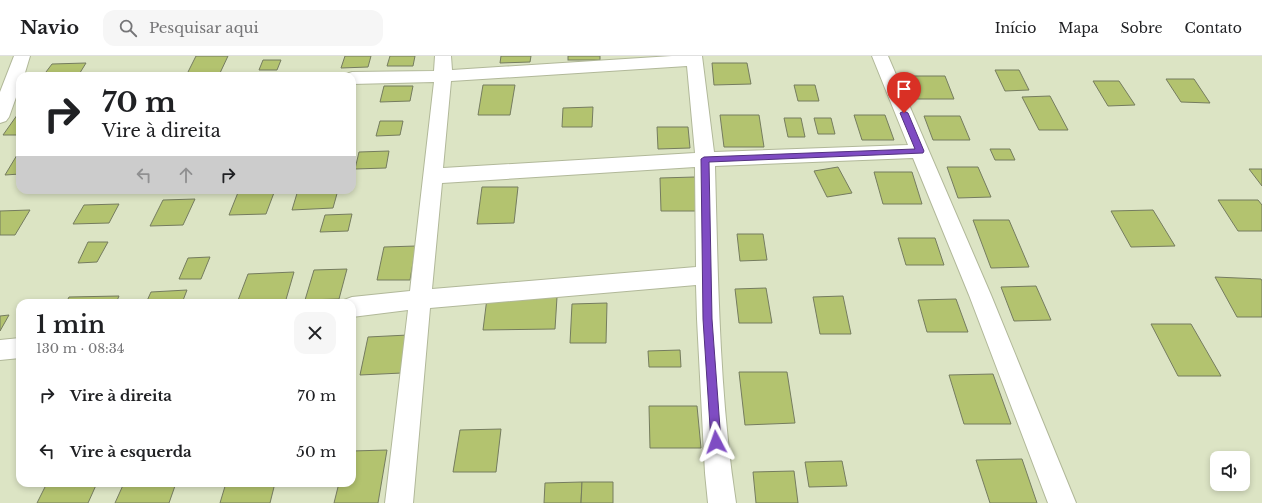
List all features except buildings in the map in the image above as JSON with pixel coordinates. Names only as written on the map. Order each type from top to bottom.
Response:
[{"type":"street","points":[[16,72],[22,56]]},
{"type":"street","points":[[880,56],[980,294],[1062,503]]},
{"type":"street","points":[[356,77],[443,66],[694,58],[702,119],[708,327],[717,465],[722,503]]},
{"type":"street","points":[[399,503],[421,299],[443,66]]},
{"type":"street","points":[[0,117],[16,73]]},
{"type":"street","points":[[432,176],[704,159],[920,151]]},
{"type":"street","points":[[356,307],[421,299],[707,275]]},
{"type":"street","points":[[0,350],[16,348]]},
{"type":"route","points":[[716,442],[708,319],[704,159],[920,151],[904,113]]}]
